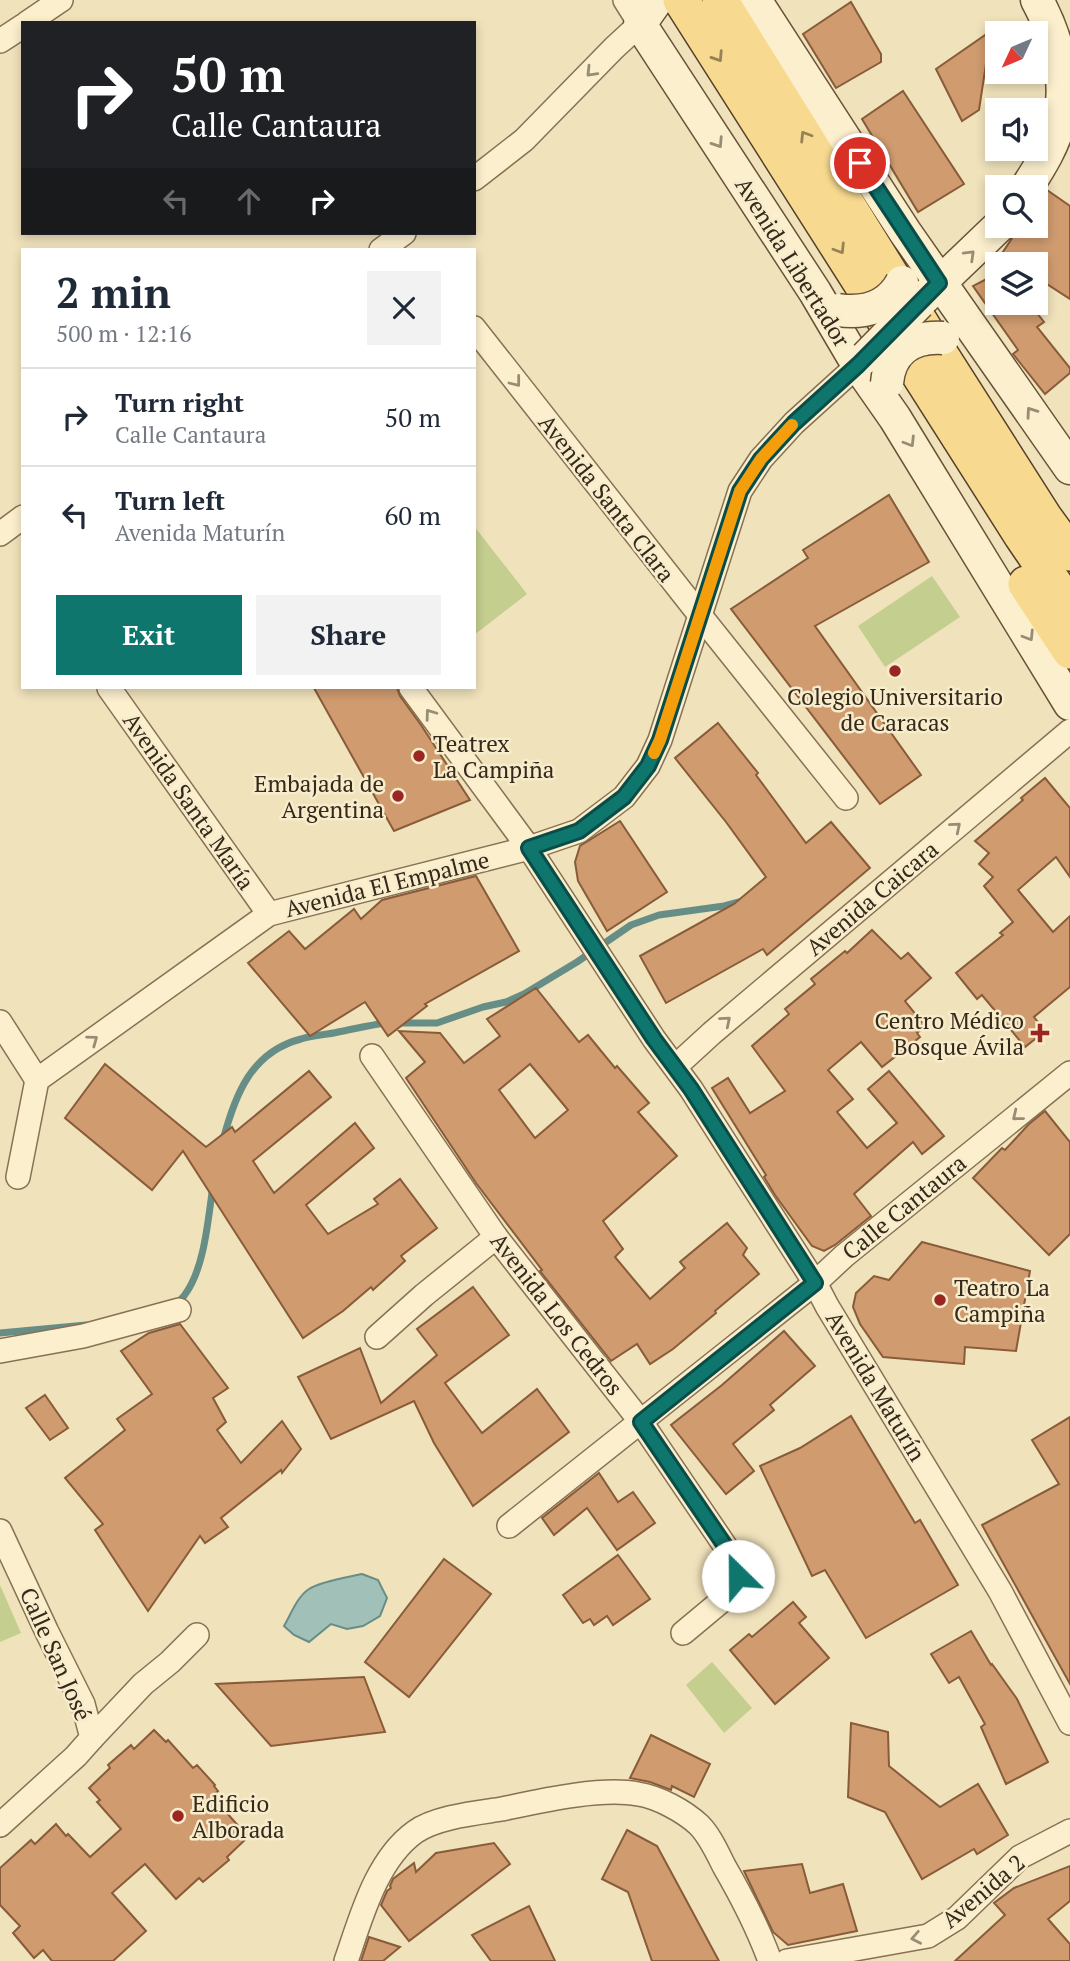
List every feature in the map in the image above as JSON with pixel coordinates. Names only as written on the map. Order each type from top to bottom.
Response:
[{"type":"main road","name":"Avenida Libertador","points":[[681,0],[973,460],[1070,607]]},
{"type":"main road","points":[[720,0],[971,402],[1070,553]]},
{"type":"main road","points":[[754,0],[915,247],[920,289]]},
{"type":"main road","points":[[1034,175],[1049,147],[1059,119],[1062,88],[1060,54],[1050,23],[1037,0]]},
{"type":"main road","name":"Avenida Libertador","points":[[642,10],[862,361],[886,393],[1070,704]]},
{"type":"main road","points":[[862,361],[920,289],[985,237]]},
{"type":"main road","points":[[831,308],[850,312],[867,310],[879,306],[898,289],[920,289],[981,341],[1070,468]]},
{"type":"main road","points":[[886,393],[888,373],[895,356],[912,342],[928,338],[981,341]]},
{"type":"main road","points":[[971,402],[1070,530]]},
{"type":"main road","points":[[973,460],[983,503],[1000,541],[1070,651]]},
{"type":"street","points":[[30,21],[61,0]]},
{"type":"street","points":[[476,178],[524,140],[614,48],[642,10]]},
{"type":"street","points":[[0,41],[21,27]]},
{"type":"street","points":[[386,248],[406,239]]},
{"type":"street","name":"Avenida Santa Clara","points":[[476,331],[846,798]]},
{"type":"street","name":"Avenida El Empalme","points":[[37,1080],[269,914],[529,848],[579,831],[624,797],[648,766],[660,740],[740,491],[761,459],[794,423],[862,361]]},
{"type":"street","points":[[0,534],[21,518]]},
{"type":"street","name":"Avenida Santa María","points":[[110,689],[269,914]]},
{"type":"street","name":"Avenida Maturín","points":[[412,689],[529,848],[654,1039],[676,1066],[815,1283],[1000,1591],[1070,1723]]},
{"type":"street","name":"Avenida Caicara","points":[[676,1066],[1070,731]]},
{"type":"street","points":[[0,1022],[37,1080],[18,1177]]},
{"type":"street","name":"Avenida Los Cedros","points":[[372,1056],[496,1237],[641,1422],[736,1562],[738,1576],[731,1593],[683,1633]]},
{"type":"street","name":"Calle Cantaura","points":[[509,1526],[815,1283],[844,1256],[1070,1073]]},
{"type":"street","points":[[377,1337],[496,1237]]},
{"type":"street","points":[[0,1351],[83,1336],[179,1311]]},
{"type":"street","name":"Calle San José","points":[[0,1531],[83,1704],[92,1738],[0,1825]]},
{"type":"street","points":[[92,1738],[143,1684],[197,1635]]},
{"type":"street","points":[[346,1961],[368,1899],[385,1865],[416,1831],[449,1818],[603,1793],[638,1794],[661,1802],[699,1825],[746,1906],[770,1961]]},
{"type":"street","name":"Avenida 2","points":[[786,1961],[928,1936],[957,1918],[1020,1857],[1070,1831]]},
{"type":"green space","points":[[476,529],[527,594],[476,633]]},
{"type":"green space","points":[[932,576],[960,617],[885,667],[858,626]]},
{"type":"green space","points":[[0,1585],[21,1633],[0,1642]]},
{"type":"green space","points":[[712,1662],[752,1708],[724,1733],[686,1685]]},
{"type":"water","points":[[362,1574],[378,1580],[387,1598],[380,1616],[363,1626],[347,1629],[331,1624],[309,1642],[294,1635],[284,1626],[298,1601],[309,1589]]},
{"type":"building","points":[[851,2],[881,54],[881,62],[836,88],[803,34]]},
{"type":"building","points":[[985,35],[985,70],[979,110],[962,121],[936,69]]},
{"type":"building","points":[[903,91],[964,184],[918,212],[862,119]]},
{"type":"building","points":[[1048,191],[1070,206],[1070,299],[1048,285],[1048,252],[1003,252],[1012,238],[1048,238]]},
{"type":"building","points":[[985,280],[985,303],[973,286]]},
{"type":"building","points":[[993,315],[1038,315],[1044,322],[1037,327],[1070,368],[1070,373],[1045,394],[1013,354],[1018,350]]},
{"type":"building","points":[[889,495],[929,562],[815,626],[921,775],[880,804],[731,609],[808,558],[803,550]]},
{"type":"building","points":[[315,689],[397,689],[470,800],[394,831]]},
{"type":"building","points":[[718,723],[758,773],[756,775],[806,843],[831,822],[870,868],[767,955],[763,949],[666,1003],[640,956],[734,904],[766,877],[675,758]]},
{"type":"building","points":[[1045,778],[1070,808],[1070,877],[1056,857],[1018,890],[1053,932],[1070,916],[1070,987],[1034,1017],[1045,1031],[1025,1047],[982,995],[977,999],[956,973],[1003,935],[1000,933],[1013,922],[984,886],[993,877],[979,864],[989,853],[975,841]]},
{"type":"building","points":[[620,821],[667,892],[607,931],[578,881],[575,862],[580,846]]},
{"type":"building","points":[[476,876],[519,951],[425,1004],[427,1006],[388,1036],[365,1002],[310,1036],[248,963],[289,931],[305,949],[354,909],[361,919],[382,900]]},
{"type":"building","points":[[872,930],[901,959],[908,953],[931,978],[905,1001],[925,1026],[917,1033],[920,1037],[882,1067],[861,1042],[828,1070],[853,1099],[837,1112],[867,1148],[897,1123],[868,1089],[889,1071],[944,1136],[922,1154],[913,1142],[854,1194],[871,1216],[824,1251],[812,1246],[775,1195],[764,1177],[766,1175],[712,1088],[728,1078],[750,1113],[785,1091],[752,1046],[789,1014],[785,1009],[815,984],[811,979],[845,951],[847,953]]},
{"type":"building","points":[[536,988],[579,1042],[588,1035],[649,1103],[638,1112],[677,1156],[603,1221],[623,1249],[615,1257],[650,1299],[685,1268],[680,1262],[727,1223],[747,1248],[743,1255],[759,1274],[673,1349],[650,1364],[637,1344],[611,1361],[540,1271],[542,1270],[476,1183],[406,1078],[425,1062],[399,1031],[440,1033],[464,1063],[500,1036],[487,1019]],"holes":[[[530,1064],[568,1110],[535,1138],[499,1090]]]},
{"type":"building","points":[[105,1064],[206,1147],[232,1127],[235,1132],[309,1071],[331,1097],[253,1161],[274,1193],[355,1123],[374,1148],[306,1205],[328,1234],[378,1204],[374,1199],[400,1179],[437,1228],[401,1256],[405,1261],[373,1290],[371,1287],[343,1311],[303,1338],[183,1151],[152,1190],[65,1118]]},
{"type":"building","points":[[1045,1111],[1070,1142],[1070,1234],[1049,1255],[973,1178],[1002,1148],[1005,1150]]},
{"type":"building","name":"Teatro La Campiña","points":[[922,1242],[1030,1271],[1016,1351],[965,1347],[964,1364],[883,1357],[860,1324],[853,1307],[856,1293],[874,1276],[889,1280]]},
{"type":"building","points":[[473,1287],[509,1335],[445,1383],[482,1433],[537,1389],[569,1432],[473,1506],[434,1443],[414,1401],[331,1439],[298,1377],[360,1348],[381,1403],[437,1355],[417,1329]]},
{"type":"building","points":[[180,1324],[228,1388],[213,1398],[226,1422],[217,1430],[241,1463],[282,1421],[301,1449],[282,1473],[281,1470],[221,1518],[228,1527],[205,1543],[200,1536],[148,1611],[95,1530],[103,1524],[65,1478],[125,1430],[117,1419],[152,1394],[121,1351],[149,1333]]},
{"type":"building","points":[[784,1331],[815,1366],[770,1405],[774,1410],[733,1444],[754,1471],[726,1494],[671,1425]]},
{"type":"building","points":[[45,1395],[68,1428],[50,1440],[26,1408]]},
{"type":"building","points":[[851,1416],[915,1523],[920,1520],[958,1585],[866,1638],[825,1570],[812,1576],[760,1466],[800,1448]]},
{"type":"building","points":[[1070,1417],[1070,1684],[982,1525],[1059,1484],[1032,1440]]},
{"type":"building","points":[[599,1473],[618,1502],[633,1492],[655,1523],[617,1550],[587,1508],[554,1535],[542,1518]]},
{"type":"building","points":[[618,1555],[650,1599],[613,1625],[607,1616],[594,1625],[590,1619],[583,1623],[563,1595]]},
{"type":"building","points":[[444,1559],[491,1594],[409,1697],[365,1662]]},
{"type":"building","points":[[793,1602],[806,1617],[799,1623],[829,1658],[775,1704],[730,1650],[749,1634],[752,1637]]},
{"type":"building","points":[[971,1631],[991,1665],[1017,1699],[1048,1762],[1006,1784],[981,1727],[985,1724],[959,1677],[949,1683],[931,1654]]},
{"type":"building","points":[[364,1677],[385,1732],[271,1746],[216,1684]]},
{"type":"building","points":[[851,1723],[888,1732],[889,1766],[940,1807],[978,1784],[1008,1835],[977,1854],[974,1849],[922,1879],[885,1812],[848,1797]]},
{"type":"building","points":[[154,1730],[166,1742],[168,1740],[193,1768],[197,1765],[215,1785],[218,1791],[212,1796],[248,1837],[227,1857],[229,1860],[203,1882],[199,1878],[176,1899],[145,1864],[112,1893],[146,1931],[113,1961],[52,1961],[43,1950],[34,1958],[13,1933],[20,1926],[0,1905],[0,1868],[31,1840],[35,1844],[56,1824],[90,1857],[121,1829],[97,1802],[100,1800],[89,1788],[110,1768],[108,1765],[131,1745],[134,1749]]},
{"type":"building","points":[[651,1735],[710,1764],[694,1797],[672,1786],[671,1790],[630,1778]]},
{"type":"building","points":[[627,1830],[657,1846],[719,1961],[652,1961],[628,1892],[602,1879]]},
{"type":"building","points":[[494,1843],[510,1864],[409,1941],[381,1905],[393,1879],[414,1863],[416,1872],[436,1853]]},
{"type":"building","points":[[802,1864],[810,1893],[843,1884],[857,1931],[788,1945],[773,1932],[744,1871]]},
{"type":"building","points":[[1070,1866],[1070,1901],[1048,1919],[1070,1944],[1070,1961],[955,1961],[1005,1915],[994,1903],[1014,1888]]},
{"type":"building","points":[[529,1906],[555,1961],[491,1961],[472,1935]]},
{"type":"building","points":[[369,1937],[400,1947],[383,1961],[361,1961]]},
{"type":"waterway","points":[[398,1023],[437,1023],[506,1002],[577,962],[631,925],[659,915],[743,901]]},
{"type":"waterway","points":[[223,1140],[240,1092],[248,1078],[269,1054],[284,1045],[306,1038],[386,1023]]},
{"type":"waterway","points":[[174,1305],[186,1293],[198,1269],[213,1186]]},
{"type":"waterway","points":[[0,1333],[86,1325]]},
{"type":"slow traffic","points":[[654,753],[740,491],[761,459],[792,425]]},
{"type":"place","name":"Colegio Universitario de Caracas","points":[[895,671]]},
{"type":"place","name":"Teatrex La Campiña","points":[[419,756]]},
{"type":"place","name":"Embajada de Argentina","points":[[398,796]]},
{"type":"place","name":"Centro Médico Bosque Ávila","points":[[1040,1033]]},
{"type":"place","name":"Teatro La Campiña","points":[[940,1300]]},
{"type":"place","name":"Edificio Alborada","points":[[178,1816]]},
{"type":"route","points":[[738,1576],[736,1562],[641,1422],[815,1283],[676,1066],[654,1039],[529,848],[579,831],[624,797],[648,766],[660,740],[740,491],[761,459],[794,423],[858,365],[939,283],[860,163]]}]
